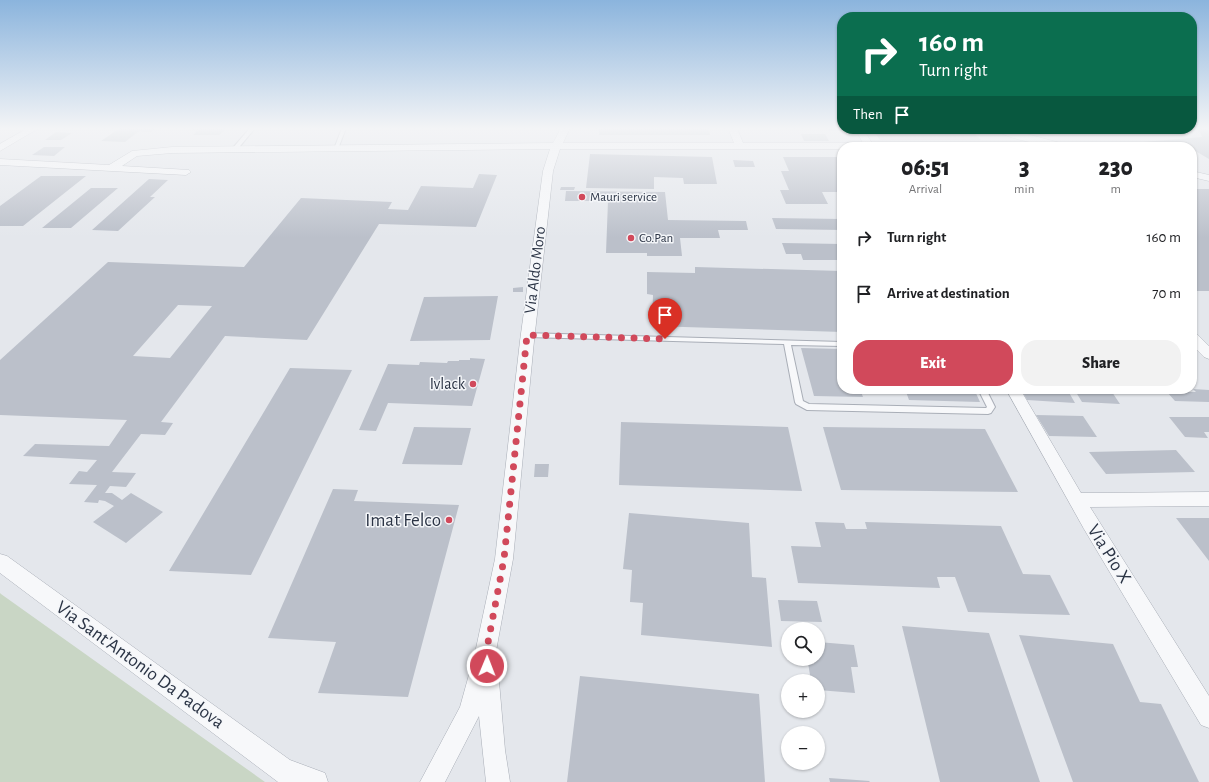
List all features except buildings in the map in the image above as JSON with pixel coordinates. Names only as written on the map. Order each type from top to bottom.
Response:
[{"type":"street","points":[[47,164],[186,172]]},
{"type":"street","points":[[112,168],[116,164]]},
{"type":"street","name":"Via Aldo Moro","points":[[432,782],[470,711],[486,653],[504,559],[527,335],[547,179],[551,164]]},
{"type":"street","points":[[1197,175],[1209,178]]},
{"type":"street","points":[[1197,342],[1209,354]]},
{"type":"street","name":"Via Pio X","points":[[1016,394],[1076,500],[1209,717]]},
{"type":"street","points":[[1076,500],[1209,500]]},
{"type":"street","name":"Via Sant'Antonio Da Padova","points":[[0,562],[288,775],[316,782]]},
{"type":"street","name":"Via Aldo Moro","points":[[486,653],[493,750],[498,782]]},
{"type":"lane","points":[[527,335],[837,344]]},
{"type":"lane","points":[[787,342],[799,402],[807,406],[988,411],[991,407],[984,394]]},
{"type":"green space","points":[[0,593],[1,594],[265,782],[0,782]]},
{"type":"place","name":"Mauri service","points":[[582,197]]},
{"type":"place","name":"Co.Pan","points":[[631,238]]},
{"type":"place","name":"Ivlack","points":[[473,384]]},
{"type":"place","name":"Imat Felco","points":[[449,520]]},
{"type":"route","points":[[487,666],[486,653],[504,559],[527,335],[665,339]]}]
